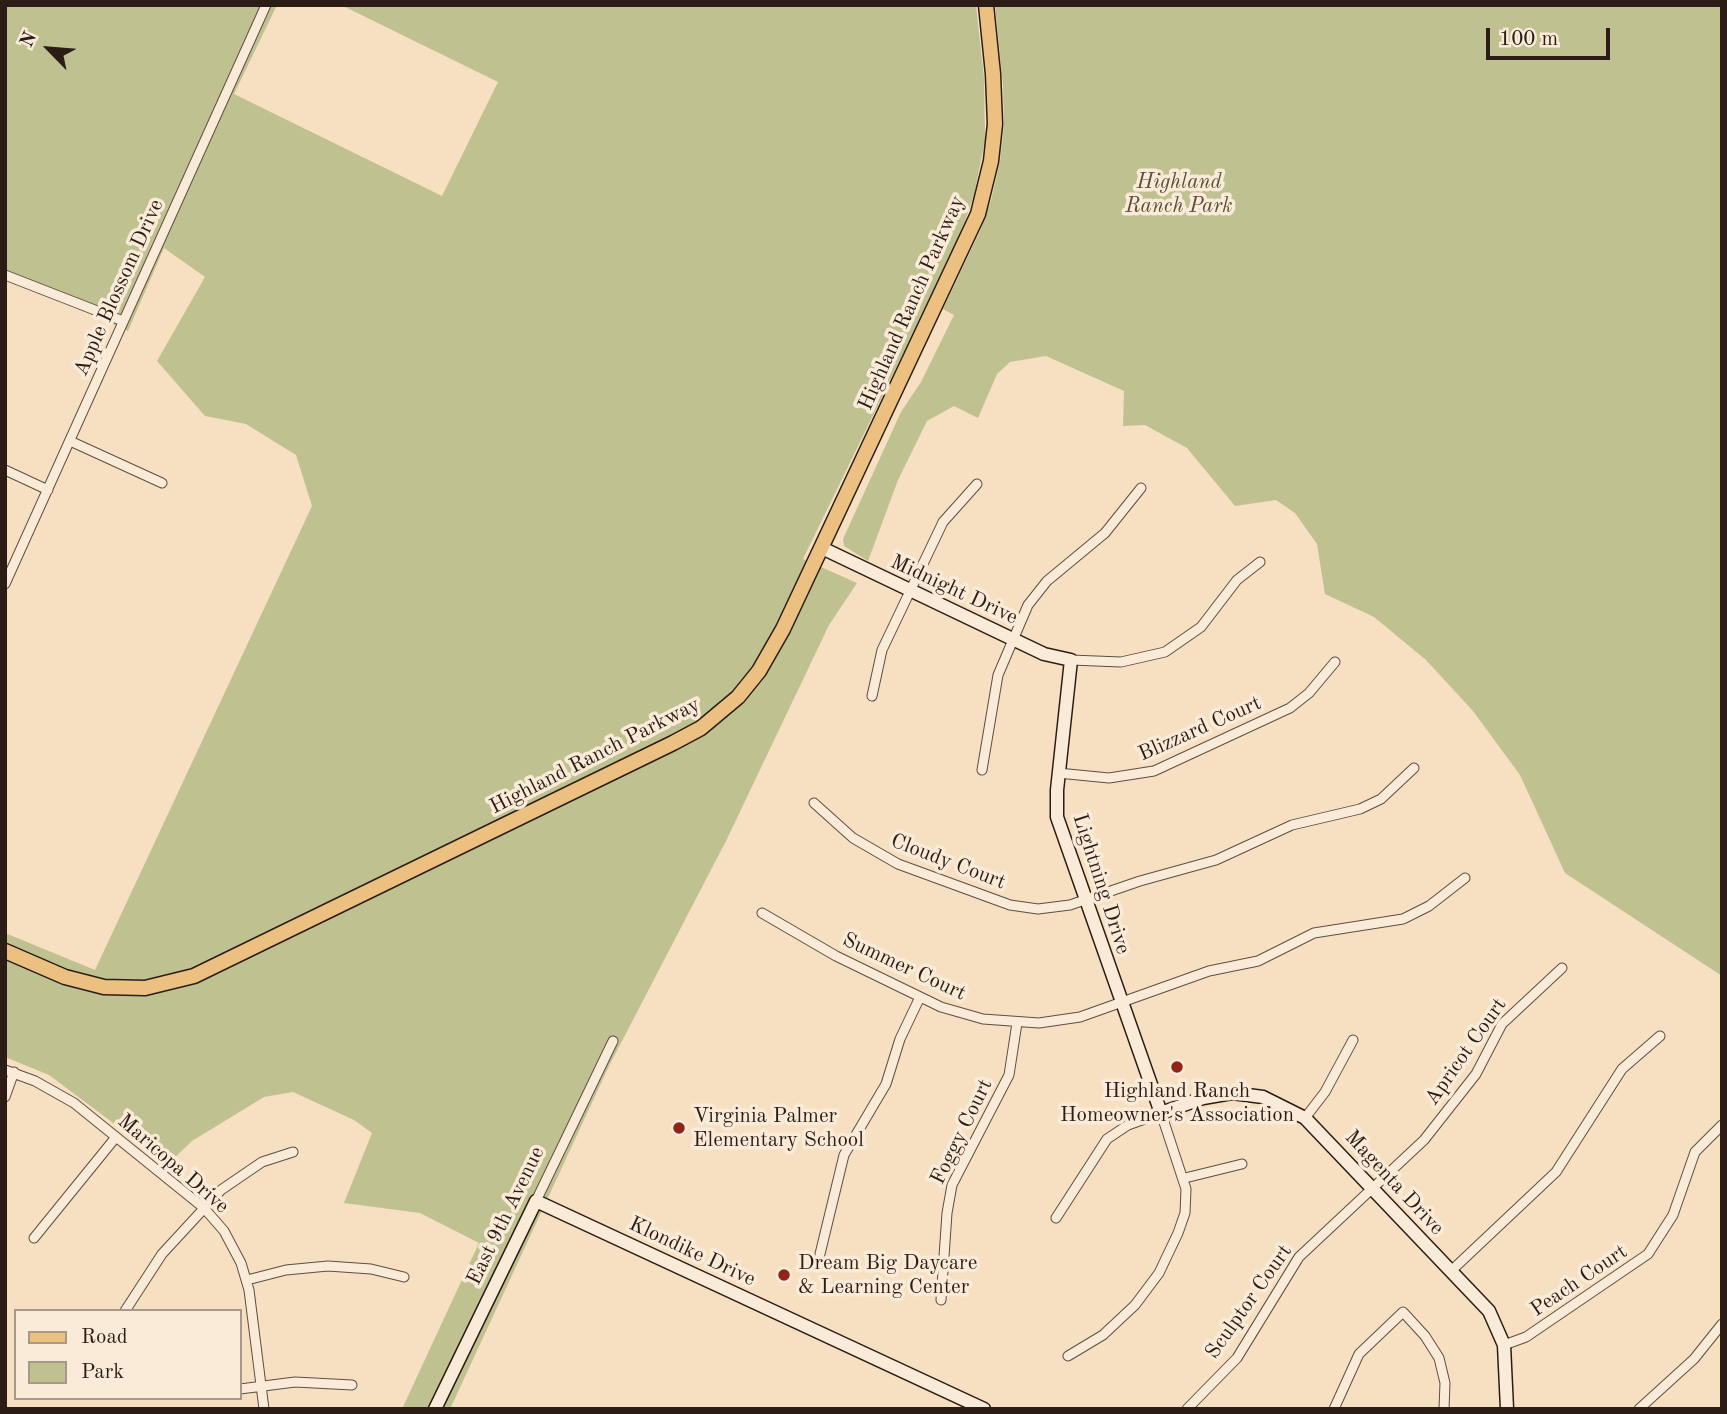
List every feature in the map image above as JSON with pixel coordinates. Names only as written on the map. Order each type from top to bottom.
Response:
[{"type":"main road","name":"Highland Ranch Parkway","points":[[5,951],[52,972],[104,987],[145,988],[186,979],[649,755],[708,723],[748,685],[775,644],[822,548],[962,251],[983,197],[995,124],[986,5]]},
{"type":"main road","name":"Midnight Drive","points":[[822,548],[1044,654],[1071,660]]},
{"type":"main road","name":"Lightning Drive","points":[[1071,660],[1056,802],[1060,834],[1161,1113]]},
{"type":"main road","name":"Magenta Drive","points":[[1161,1113],[1203,1098],[1232,1093],[1271,1100],[1305,1118],[1489,1311],[1504,1345],[1507,1409]]},
{"type":"main road","name":"Klondike Drive","points":[[536,1201],[980,1408]]},
{"type":"main road","name":"East 9th Avenue","points":[[435,1409],[536,1201]]},
{"type":"street","name":"Apple Blossom Drive","points":[[5,584],[266,5]]},
{"type":"street","points":[[6,276],[124,321]]},
{"type":"street","points":[[70,441],[162,483]]},
{"type":"street","points":[[5,470],[48,490]]},
{"type":"street","points":[[872,695],[882,650],[943,522],[977,484]]},
{"type":"street","points":[[982,770],[998,675],[1012,639],[1037,592],[1100,538],[1141,488]]},
{"type":"street","points":[[1071,660],[1121,662],[1166,652],[1201,627],[1237,580],[1261,562]]},
{"type":"street","name":"Blizzard Court","points":[[1059,773],[1109,778],[1154,771],[1290,708],[1309,692],[1335,662]]},
{"type":"street","name":"Cloudy Court","points":[[814,803],[853,838],[921,874],[1025,908],[1055,908],[1216,859],[1292,825],[1370,805],[1414,768]]},
{"type":"street","name":"Summer Court","points":[[762,913],[836,956],[920,997],[962,1014],[1017,1023],[1080,1017],[1209,971],[1258,961],[1314,933],[1403,919],[1429,905],[1465,878]]},
{"type":"street","name":"Apricot Court","points":[[1373,1189],[1424,1140],[1468,1083],[1512,1012],[1562,968]]},
{"type":"street","points":[[820,1254],[844,1155],[886,1084],[900,1039],[920,997]]},
{"type":"street","name":"Foggy Court","points":[[941,1300],[947,1213],[952,1185],[1009,1075],[1017,1023]]},
{"type":"street","points":[[1451,1271],[1556,1172],[1611,1083],[1634,1056],[1660,1036]]},
{"type":"street","points":[[1305,1118],[1325,1092],[1353,1040]]},
{"type":"street","name":"East 9th Avenue","points":[[536,1201],[613,1041]]},
{"type":"street","points":[[5,1097],[10,1071]]},
{"type":"street","name":"Maricopa Drive","points":[[10,1071],[55,1091],[204,1208],[233,1247],[247,1280],[263,1385],[264,1409]]},
{"type":"street","points":[[1056,1217],[1107,1139],[1128,1125],[1161,1113],[1185,1178],[1185,1213],[1159,1273],[1120,1320],[1068,1356]]},
{"type":"street","name":"Peach Court","points":[[1504,1345],[1526,1337],[1648,1254],[1674,1214],[1695,1152],[1722,1125]]},
{"type":"street","points":[[34,1238],[116,1137]]},
{"type":"street","points":[[126,1309],[155,1263],[204,1208],[247,1170],[293,1152]]},
{"type":"street","points":[[1185,1178],[1242,1164]]},
{"type":"street","name":"Sculptor Court","points":[[1187,1409],[1237,1358],[1300,1257],[1373,1189]]},
{"type":"street","points":[[247,1280],[286,1270],[328,1265],[371,1269],[404,1277]]},
{"type":"street","points":[[1334,1409],[1359,1354],[1403,1312],[1425,1336],[1439,1358],[1445,1384],[1444,1409]]},
{"type":"street","points":[[1639,1409],[1694,1359],[1722,1324]]},
{"type":"street","points":[[242,1389],[316,1381],[352,1385]]},
{"type":"green space","points":[[5,5],[277,5],[234,94],[442,196],[498,82],[341,5],[976,5],[984,78],[985,140],[974,195],[958,241],[803,559],[857,583],[829,625],[727,839],[609,1066],[450,1409],[402,1409],[479,1243],[420,1213],[344,1203],[372,1133],[354,1120],[293,1092],[264,1097],[192,1141],[168,1164],[49,1075],[5,1057],[5,933],[95,970],[312,506],[296,455],[246,424],[205,416],[157,361],[205,277],[164,248],[128,331],[5,275]]},
{"type":"green space","name":"Highland Ranch Park","points":[[995,5],[1722,5],[1722,976],[1565,873],[1520,775],[1473,711],[1426,660],[1374,617],[1325,594],[1317,544],[1295,513],[1276,500],[1235,506],[1187,448],[1145,425],[1123,426],[1124,391],[1046,356],[1010,362],[997,374],[978,418],[954,406],[927,421],[898,480],[868,561],[844,546],[843,539],[901,412],[921,382],[954,315],[943,309],[980,231],[991,200],[1000,161],[1004,125]]},
{"type":"place","name":"Highland Ranch Homeowner's Association","points":[[1177,1067]]},
{"type":"place","name":"Virginia Palmer Elementary School","points":[[679,1128]]},
{"type":"place","name":"Dream Big Daycare & Learning Center","points":[[784,1275]]}]
